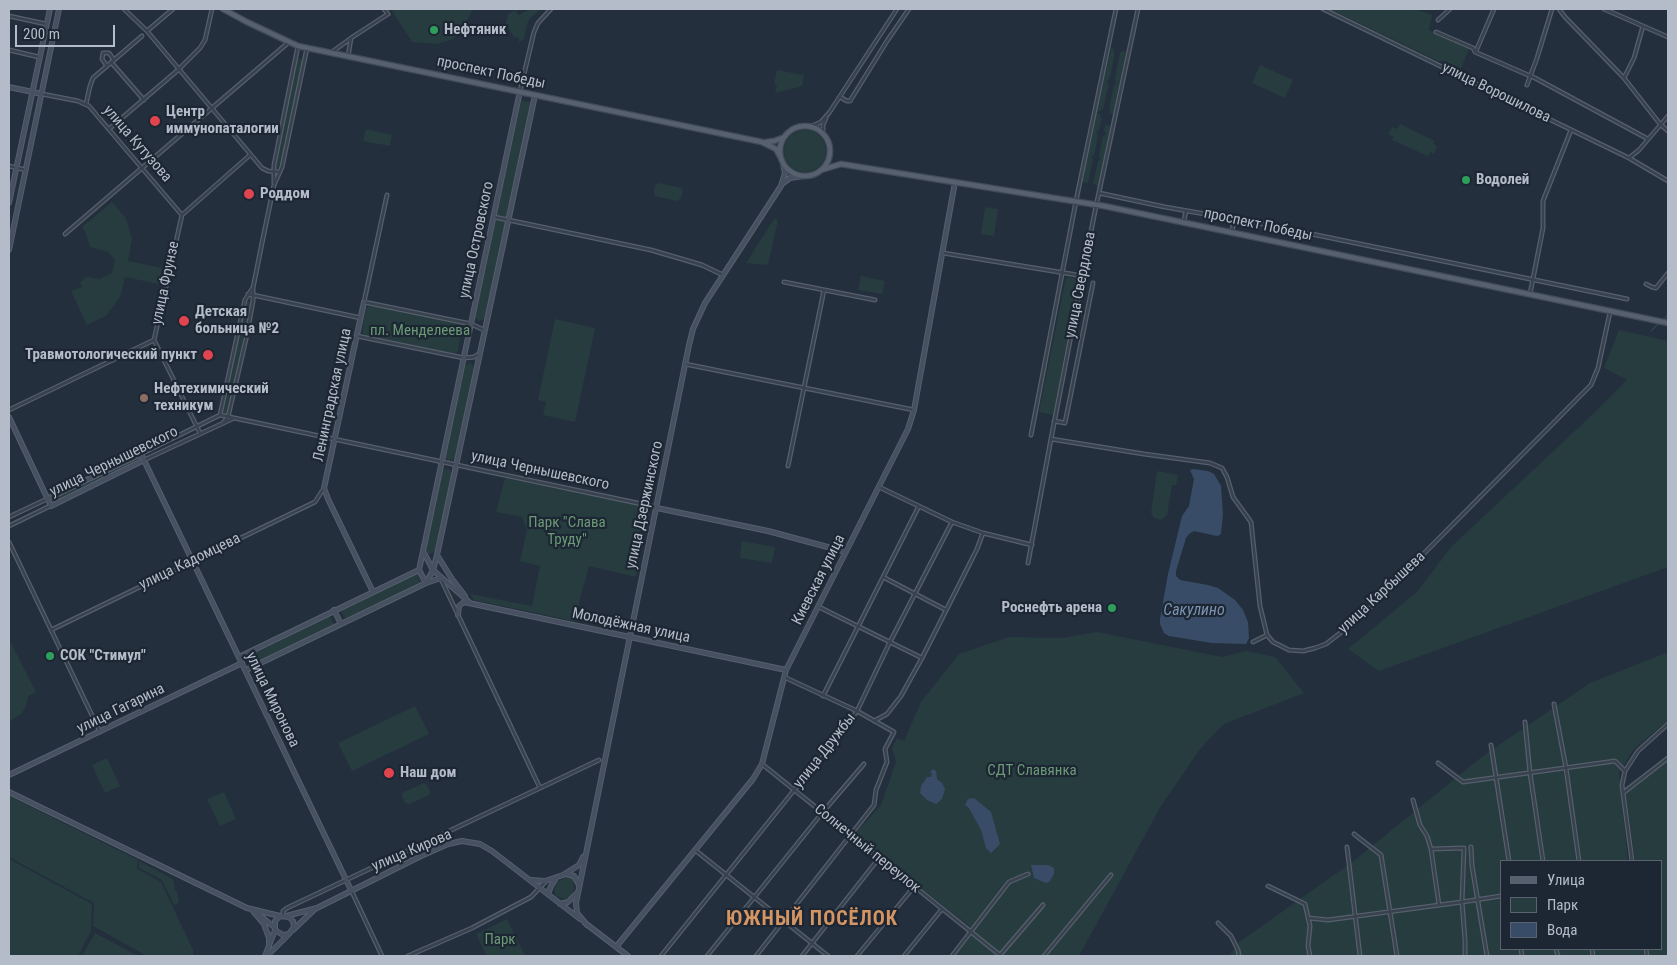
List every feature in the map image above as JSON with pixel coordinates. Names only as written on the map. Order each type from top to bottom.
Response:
[{"type":"main road","points":[[9,203],[50,9]]},
{"type":"main road","points":[[9,250],[59,9]]},
{"type":"main road","name":"проспект Победы","points":[[223,9],[298,46],[762,142],[776,149],[783,162]]},
{"type":"main road","name":"улица Кутузова","points":[[9,87],[42,94]]},
{"type":"main road","name":"улица Островского","points":[[419,570],[520,92]]},
{"type":"main road","name":"улица Островского","points":[[426,583],[437,555],[535,95]]},
{"type":"main road","points":[[781,186],[790,178],[804,176],[815,174],[822,170],[826,164],[829,155],[828,143],[823,134],[810,127],[800,127],[786,135],[780,144],[783,162],[790,171],[804,176]]},
{"type":"main road","name":"проспект Победы","points":[[762,142],[774,141],[786,135]]},
{"type":"main road","name":"проспект Победы","points":[[829,155],[841,164],[1097,205],[1668,323]]},
{"type":"main road","name":"улица Дзержинского","points":[[587,925],[576,910],[579,889],[693,328],[706,303],[781,186],[785,173],[783,162]]},
{"type":"main road","name":"проспект Победы","points":[[822,170],[841,164]]},
{"type":"main road","name":"Киевская улица","points":[[616,947],[753,779],[762,764],[786,670],[908,430],[914,410],[955,182]]},
{"type":"main road","points":[[9,238],[14,224]]},
{"type":"main road","name":"Ленинградская улица","points":[[324,488],[364,302]]},
{"type":"main road","points":[[9,417],[51,506]]},
{"type":"main road","name":"улица Чернышевского","points":[[47,499],[141,454]]},
{"type":"main road","name":"улица Миронова","points":[[141,454],[351,890]]},
{"type":"main road","name":"улица Чернышевского","points":[[51,506],[144,460]]},
{"type":"main road","points":[[324,488],[373,592]]},
{"type":"main road","name":"улица Чернышевского","points":[[657,508],[768,531],[846,552]]},
{"type":"main road","points":[[424,551],[427,556],[437,555],[471,604]]},
{"type":"main road","points":[[424,551],[432,571],[471,604]]},
{"type":"main road","points":[[239,657],[419,570],[432,571]]},
{"type":"main road","points":[[419,570],[426,583]]},
{"type":"main road","points":[[246,670],[426,583],[441,578]]},
{"type":"main road","points":[[458,615],[458,609],[461,604],[464,602],[471,604]]},
{"type":"main road","name":"Молодёжная улица","points":[[471,604],[786,670]]},
{"type":"main road","points":[[334,610],[341,624]]},
{"type":"main road","name":"улица Гагарина","points":[[9,775],[242,663]]},
{"type":"main road","points":[[599,760],[605,756]]},
{"type":"main road","name":"улица Кирова","points":[[9,792],[247,908],[283,916],[316,908],[448,844],[462,841],[473,842],[486,847],[628,956]]},
{"type":"main road","points":[[529,880],[549,880],[563,875],[579,865],[586,850]]},
{"type":"main road","points":[[560,904],[571,900],[579,889],[574,876],[569,874],[563,875]]},
{"type":"main road","points":[[548,894],[558,877]]},
{"type":"main road","points":[[247,908],[267,920],[283,935],[289,934]]},
{"type":"main road","points":[[266,956],[316,908]]},
{"type":"main road","points":[[253,911],[264,924],[269,938],[269,947]]},
{"type":"main road","points":[[266,956],[275,928],[275,921],[283,916],[293,921],[293,930]]},
{"type":"street","points":[[124,9],[146,32],[262,168],[280,172]]},
{"type":"street","points":[[146,32],[173,9]]},
{"type":"street","points":[[109,129],[178,70],[204,44],[212,9]]},
{"type":"street","points":[[331,53],[388,14],[384,9]]},
{"type":"street","name":"улица Островского","points":[[520,92],[534,32],[538,23],[551,9]]},
{"type":"street","points":[[810,127],[819,124],[828,114],[897,9]]},
{"type":"street","points":[[840,97],[847,101],[850,100],[909,9]]},
{"type":"street","name":"улица Свердлова","points":[[1031,435],[1116,9]]},
{"type":"street","name":"улица Свердлова","points":[[1028,563],[1054,420],[1138,9]]},
{"type":"street","name":"улица Ворошилова","points":[[1323,9],[1629,158],[1668,180]]},
{"type":"street","points":[[1438,20],[1450,9]]},
{"type":"street","points":[[1475,52],[1494,9]]},
{"type":"street","points":[[1527,85],[1552,9]]},
{"type":"street","points":[[1559,9],[1624,78],[1660,124],[1668,131]]},
{"type":"street","points":[[1604,9],[1668,37]]},
{"type":"street","points":[[9,16],[46,24]]},
{"type":"street","points":[[1624,78],[1634,58],[1643,25]]},
{"type":"street","points":[[1436,32],[1473,48],[1475,52],[1531,76],[1648,140]]},
{"type":"street","points":[[86,104],[93,78],[142,36]]},
{"type":"street","points":[[348,57],[351,38]]},
{"type":"street","points":[[65,234],[289,42]]},
{"type":"street","points":[[228,417],[246,338],[253,295],[252,288],[274,185],[274,165],[298,46]]},
{"type":"street","points":[[274,185],[282,167],[307,48]]},
{"type":"street","points":[[9,50],[40,57]]},
{"type":"street","points":[[107,66],[101,58],[103,53],[108,52],[114,60]]},
{"type":"street","points":[[111,62],[144,100]]},
{"type":"street","name":"улица Кутузова","points":[[42,94],[86,104],[182,215]]},
{"type":"street","points":[[823,134],[823,125],[828,114]]},
{"type":"street","points":[[1629,158],[1639,150],[1668,116]]},
{"type":"street","points":[[1530,294],[1544,228],[1543,201],[1571,130]]},
{"type":"street","points":[[182,215],[250,155]]},
{"type":"street","points":[[9,166],[26,170]]},
{"type":"street","points":[[1100,193],[1627,299]]},
{"type":"street","name":"Ленинградская улица","points":[[364,302],[387,195]]},
{"type":"street","points":[[1184,222],[1186,211]]},
{"type":"street","name":"улица Фрунзе","points":[[9,410],[154,340],[182,215]]},
{"type":"street","points":[[494,217],[651,250],[702,265],[724,274]]},
{"type":"street","points":[[1232,232],[1234,219]]},
{"type":"street","points":[[943,253],[1083,276]]},
{"type":"street","points":[[1646,284],[1656,288],[1668,273]]},
{"type":"street","points":[[784,282],[874,300]]},
{"type":"street","points":[[1054,420],[1064,423],[1093,283]]},
{"type":"street","points":[[220,415],[245,300],[252,288]]},
{"type":"street","points":[[788,466],[824,290]]},
{"type":"street","points":[[248,294],[361,318]]},
{"type":"street","points":[[364,302],[471,324],[484,330]]},
{"type":"street","name":"улица Карбышева","points":[[1267,635],[1273,642],[1289,650],[1309,650],[1326,644],[1361,617],[1591,385],[1598,368],[1610,310]]},
{"type":"street","points":[[357,336],[464,358],[474,357],[479,354]]},
{"type":"street","points":[[154,340],[200,434]]},
{"type":"street","points":[[685,364],[914,410]]},
{"type":"street","name":"улица Чернышевского","points":[[141,454],[220,415],[657,508]]},
{"type":"street","name":"улица Чернышевского","points":[[144,460],[223,423],[228,417]]},
{"type":"street","points":[[223,423],[233,418]]},
{"type":"street","points":[[1051,439],[1144,454],[1210,462],[1222,468],[1233,497],[1251,522],[1260,606],[1267,635],[1253,642]]},
{"type":"street","points":[[879,487],[952,522],[983,533],[1032,545]]},
{"type":"street","name":"улица Кадомцева","points":[[51,630],[315,502],[324,488]]},
{"type":"street","name":"улица Чернышевского","points":[[9,517],[47,499]]},
{"type":"street","name":"улица Чернышевского","points":[[9,526],[51,506]]},
{"type":"street","points":[[823,696],[919,506]]},
{"type":"street","name":"улица Дружбы","points":[[661,956],[795,789],[828,751],[857,711],[890,642],[952,522]]},
{"type":"street","points":[[874,721],[887,714],[901,696],[977,549],[983,533]]},
{"type":"street","points":[[9,542],[100,732]]},
{"type":"street","points":[[883,576],[946,610]]},
{"type":"street","points":[[441,578],[540,788]]},
{"type":"street","points":[[819,607],[922,658]]},
{"type":"street","points":[[756,956],[874,805],[876,790],[887,762],[886,749],[894,732],[857,711],[784,677]]},
{"type":"street","points":[[1554,704],[1566,768],[1579,860]]},
{"type":"street","points":[[1525,722],[1530,773],[1543,860]]},
{"type":"street","points":[[1632,860],[1622,785],[1625,771],[1638,751],[1668,724]]},
{"type":"street","points":[[1491,744],[1509,860]]},
{"type":"street","points":[[1623,793],[1668,758]]},
{"type":"street","points":[[283,916],[283,911],[287,908],[599,760]]},
{"type":"street","points":[[1438,763],[1463,782],[1615,761],[1625,771]]},
{"type":"street","name":"Солнечный переулок","points":[[762,764],[1000,956]]},
{"type":"street","points":[[707,956],[864,764]]},
{"type":"street","points":[[1413,800],[1420,825],[1427,836],[1431,849],[1439,905]]},
{"type":"street","points":[[1354,834],[1382,855],[1397,956]]},
{"type":"street","points":[[1346,846],[1360,956]]},
{"type":"street","points":[[1471,847],[1472,866],[1487,956]]},
{"type":"street","points":[[1431,849],[1464,848],[1462,902],[1465,940],[1464,956]]},
{"type":"street","points":[[695,850],[828,956]]},
{"type":"street","points":[[802,956],[879,858]]},
{"type":"street","points":[[952,956],[1009,882],[1028,874]]},
{"type":"street","points":[[1044,956],[1111,875]]},
{"type":"street","points":[[408,956],[472,928],[531,897],[549,880]]},
{"type":"street","points":[[1268,886],[1304,904],[1310,926],[1308,946],[1310,956]]},
{"type":"street","points":[[858,956],[914,887]]},
{"type":"street","name":"улица Миронова","points":[[351,890],[382,956]]},
{"type":"street","points":[[1309,918],[1328,920],[1500,896]]},
{"type":"street","points":[[1000,956],[1043,905]]},
{"type":"street","points":[[904,956],[942,909]]},
{"type":"street","points":[[1218,923],[1231,936],[1239,956]]},
{"type":"green space","name":"Нефтяник","points":[[391,9],[473,9],[460,33],[453,39],[437,44],[412,42]]},
{"type":"green space","points":[[530,9],[537,9],[538,11],[528,21],[524,39],[519,42],[519,38],[514,37],[506,24],[508,14],[515,10],[519,15]]},
{"type":"green space","points":[[1330,9],[1415,9],[1432,15],[1429,30],[1469,49],[1460,71]]},
{"type":"green space","points":[[1111,48],[1115,52],[1110,77],[1107,82],[1109,84],[1103,109],[1097,111]]},
{"type":"green space","points":[[1122,51],[1126,52],[1113,114],[1109,110],[1114,85],[1116,84],[1115,78],[1120,53]]},
{"type":"green space","points":[[297,58],[303,59],[281,168],[275,167]]},
{"type":"green space","points":[[1260,65],[1293,80],[1285,98],[1252,83]]},
{"type":"green space","points":[[777,70],[804,75],[802,86],[775,93],[777,85],[774,84]]},
{"type":"green space","points":[[521,100],[531,102],[506,218],[496,217]]},
{"type":"green space","points":[[1097,113],[1102,118],[1099,130],[1096,132],[1098,135],[1094,155],[1091,157],[1093,159],[1088,183],[1082,182]]},
{"type":"green space","points":[[1400,124],[1435,141],[1433,144],[1437,146],[1434,154],[1430,152],[1428,156],[1392,140],[1394,137],[1388,134],[1392,127],[1397,129]]},
{"type":"green space","points":[[1105,125],[1110,126],[1110,129],[1098,186],[1093,184],[1098,161],[1101,159],[1099,156],[1103,136],[1106,134],[1104,131]]},
{"type":"green space","points":[[366,129],[392,135],[390,146],[363,141]]},
{"type":"green space","points":[[809,130],[817,133],[823,139],[826,151],[823,163],[817,169],[801,172],[793,169],[787,163],[784,147],[787,139],[793,133]]},
{"type":"green space","points":[[659,183],[681,188],[683,191],[681,198],[677,201],[655,196],[655,185]]},
{"type":"green space","points":[[112,202],[126,218],[132,239],[128,261],[162,268],[159,284],[125,277],[120,297],[107,315],[87,325],[71,291],[82,287],[80,283],[84,278],[100,279],[112,273],[115,260],[108,252],[90,247],[82,227]]},
{"type":"green space","points":[[985,207],[998,209],[994,236],[981,234]]},
{"type":"green space","points":[[496,218],[506,220],[485,319],[479,321],[474,317]]},
{"type":"green space","points":[[774,219],[778,220],[768,265],[746,263]]},
{"type":"green space","points":[[861,276],[885,281],[882,294],[858,290]]},
{"type":"green space","points":[[1066,277],[1079,279],[1053,415],[1039,412]]},
{"type":"green space","points":[[246,301],[251,302],[227,414],[223,413]]},
{"type":"green space","name":"пл. Менделеева","points":[[371,305],[460,323],[462,327],[458,351],[454,354],[364,335],[362,330],[366,308]]},
{"type":"green space","points":[[555,319],[595,328],[575,422],[543,415],[546,402],[538,400]]},
{"type":"green space","points":[[1619,330],[1668,341],[1668,567],[1379,671],[1348,649],[1417,592],[1451,547],[1627,380],[1604,368]]},
{"type":"green space","points":[[470,362],[474,368],[455,459],[449,461],[445,457],[465,366]]},
{"type":"green space","points":[[134,459],[136,462],[57,500],[55,496]]},
{"type":"green space","points":[[448,468],[452,473],[435,552],[429,554],[425,550],[442,471]]},
{"type":"green space","points":[[1157,471],[1178,475],[1176,485],[1172,485],[1167,515],[1161,520],[1154,518],[1151,513]]},
{"type":"green space","name":"Парк \"Слава Труду\"","points":[[505,478],[651,508],[636,577],[589,566],[574,621],[474,600],[470,594],[532,606],[540,566],[520,561],[527,530],[522,517],[496,512]]},
{"type":"green space","points":[[742,541],[775,547],[772,563],[740,558]]},
{"type":"green space","points":[[417,574],[421,582],[345,619],[341,611]]},
{"type":"green space","points":[[330,616],[334,625],[251,665],[247,656]]},
{"type":"green space","name":"СДТ Славянка","points":[[1097,632],[1222,657],[1246,651],[1275,657],[1304,693],[1224,724],[1200,749],[1161,806],[1079,956],[952,956],[973,929],[854,835],[881,805],[896,762],[892,748],[897,738],[904,741],[921,702],[959,654],[1009,637],[1062,638]]},
{"type":"green space","points":[[9,639],[36,692],[28,696],[26,706],[21,714],[9,722]]},
{"type":"green space","points":[[1668,652],[1668,720],[1634,749],[1619,773],[1628,860],[1500,860],[1500,950],[1643,950],[1644,956],[1229,956],[1238,943],[1351,863],[1483,756],[1590,683]]},
{"type":"green space","points":[[415,706],[429,734],[352,771],[338,743]]},
{"type":"green space","points":[[1668,755],[1668,956],[1650,956],[1648,950],[1662,950],[1662,860],[1635,860],[1625,787]]},
{"type":"green space","points":[[107,758],[120,786],[105,793],[92,765]]},
{"type":"green space","points":[[424,783],[428,786],[429,795],[410,804],[405,803],[402,793]]},
{"type":"green space","points":[[224,792],[236,819],[220,826],[207,799]]},
{"type":"green space","points":[[9,796],[138,860],[137,869],[161,882],[193,950],[193,956],[147,956],[93,926],[94,903],[9,857]]},
{"type":"green space","points":[[9,859],[92,904],[91,931],[78,956],[9,956]]},
{"type":"green space","points":[[139,861],[173,879],[179,901],[177,904],[174,905],[162,880],[139,868]]},
{"type":"green space","points":[[567,877],[573,879],[574,890],[569,898],[564,899],[556,896],[554,889],[557,882]]},
{"type":"green space","name":"Парк","points":[[507,919],[525,956],[487,956],[476,934]]},
{"type":"green space","points":[[95,933],[138,956],[82,956]]},
{"type":"water","name":"Сакулино","points":[[1190,470],[1208,471],[1214,474],[1221,486],[1223,514],[1221,533],[1217,536],[1194,531],[1189,534],[1186,538],[1176,576],[1180,580],[1218,588],[1235,600],[1243,610],[1248,622],[1249,638],[1246,644],[1212,643],[1169,636],[1164,633],[1160,624],[1168,574],[1182,516],[1189,506],[1194,479]]},
{"type":"water","points":[[933,769],[936,771],[937,779],[945,789],[942,799],[936,804],[927,800],[920,793],[921,786],[927,777],[931,777],[932,774],[930,772]]},
{"type":"water","points":[[974,798],[991,812],[1000,844],[991,853],[986,848],[981,830],[969,808],[965,805],[968,799]]},
{"type":"water","points":[[1031,865],[1048,865],[1054,868],[1054,874],[1050,881],[1046,883],[1034,878]]},
{"type":"waterway","points":[[1662,321],[1668,315]]},
{"type":"waterway","points":[[1651,331],[1659,323]]},
{"type":"place","name":"Нефтяник","points":[[434,30]]},
{"type":"place","name":"Центр иммунопаталогии","points":[[155,121]]},
{"type":"place","name":"Водолей","points":[[1466,180]]},
{"type":"place","name":"Роддом","points":[[249,194]]},
{"type":"place","name":"Детская больница №2","points":[[184,321]]},
{"type":"place","name":"Травмотологический пункт","points":[[208,355]]},
{"type":"place","name":"Нефтехимический техникум","points":[[144,398]]},
{"type":"place","name":"Роснефть арена","points":[[1112,608]]},
{"type":"place","name":"СОК \"Стимул\"","points":[[50,656]]},
{"type":"place","name":"Наш дом","points":[[389,773]]},
{"type":"district","name":"ЮЖНЫЙ ПОСЁЛОК","points":[[812,920]]}]
